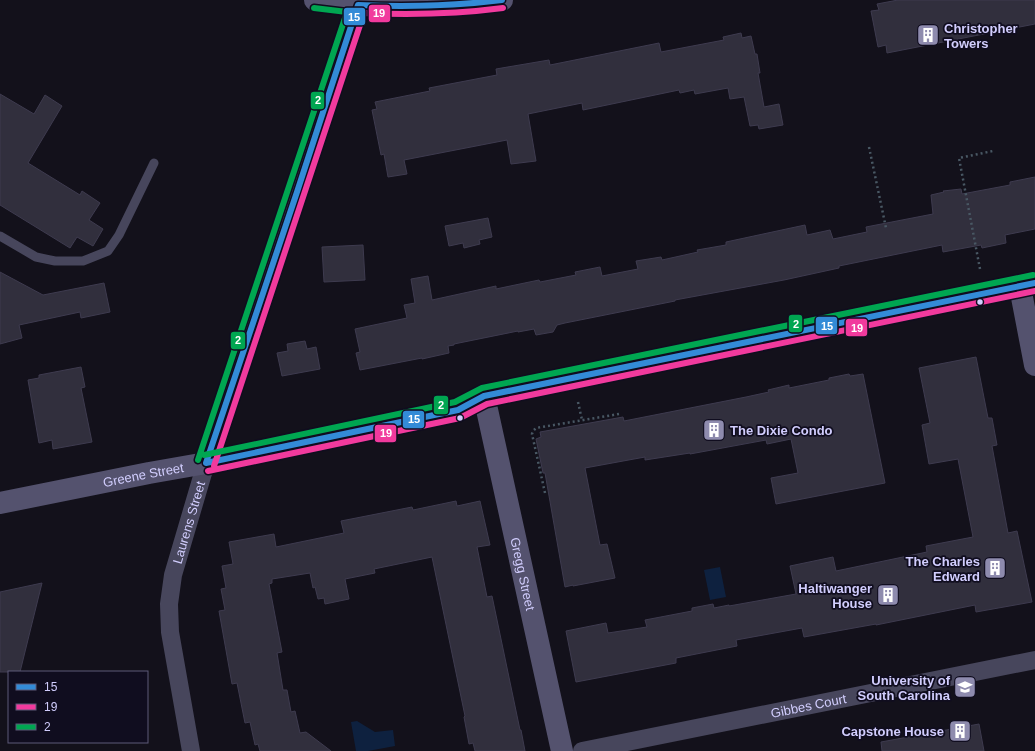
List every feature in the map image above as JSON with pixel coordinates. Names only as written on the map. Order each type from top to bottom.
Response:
[{"type":"street","points":[[314,0],[358,5],[411,6],[483,3],[502,0]]},
{"type":"street","name":"Laurens Street","points":[[191,751],[170,632],[169,604],[173,575],[206,463],[298,192],[358,5]]},
{"type":"street","points":[[1027,285],[1035,365]]},
{"type":"street","name":"Greene Street","points":[[0,503],[206,463],[458,410],[484,396],[1027,285]]},
{"type":"street","name":"Gregg Street","points":[[484,396],[562,751]]},
{"type":"street","name":"Gibbes Court","points":[[582,751],[1035,660]]},
{"type":"lane","points":[[0,236],[36,257],[55,260],[83,261],[108,251],[119,235],[154,163]]},
{"type":"path","points":[[869,147],[886,228]]},
{"type":"path","points":[[980,269],[959,158],[993,151]]},
{"type":"path","points":[[578,402],[582,420]]},
{"type":"path","points":[[545,493],[532,434],[533,431],[536,428],[619,414]]},
{"type":"water","points":[[720,567],[726,597],[710,600],[704,570]]},
{"type":"water","points":[[357,721],[375,732],[393,730],[395,746],[368,751],[356,751],[351,722]]},
{"type":"building","name":"Christopher Towers","points":[[898,0],[1035,0],[1035,24],[887,53],[886,45],[878,47],[871,11],[879,10],[877,4]]},
{"type":"building","points":[[741,33],[742,38],[751,36],[755,54],[757,54],[760,73],[758,73],[764,107],[779,104],[783,125],[759,129],[758,125],[750,126],[744,97],[730,99],[728,88],[695,94],[694,90],[680,93],[679,90],[583,110],[582,103],[528,114],[536,161],[511,164],[507,140],[404,160],[407,174],[388,177],[384,154],[381,155],[372,110],[377,109],[375,102],[430,91],[429,88],[497,75],[496,69],[549,60],[550,65],[659,43],[661,52],[724,40],[723,37]]},
{"type":"building","points":[[0,94],[34,114],[45,95],[62,106],[28,163],[80,195],[82,191],[100,203],[89,220],[103,229],[93,246],[77,237],[70,248],[0,205]]},
{"type":"building","points":[[1035,177],[1035,229],[1005,235],[1006,243],[982,248],[981,245],[943,252],[942,245],[839,266],[839,268],[784,280],[675,300],[565,323],[557,325],[553,332],[536,335],[534,329],[454,344],[448,346],[449,353],[360,370],[356,353],[360,352],[355,329],[407,318],[404,305],[415,303],[411,279],[428,276],[432,300],[496,286],[496,289],[539,280],[540,282],[576,275],[575,272],[600,267],[602,276],[638,269],[636,261],[661,257],[662,260],[698,252],[697,250],[726,245],[726,242],[805,225],[807,235],[830,230],[833,239],[867,232],[866,227],[933,214],[931,195],[944,192],[943,191],[961,189],[962,194],[1010,185],[1010,182]]},
{"type":"building","points":[[488,218],[492,237],[479,240],[480,244],[464,248],[463,243],[449,246],[445,226]]},
{"type":"building","points":[[363,245],[365,280],[324,282],[322,247]]},
{"type":"building","points":[[0,272],[43,295],[104,283],[110,312],[81,318],[80,312],[19,325],[22,338],[0,344]]},
{"type":"building","points":[[305,341],[307,349],[316,347],[320,369],[282,376],[277,353],[288,351],[287,344]]},
{"type":"building","points":[[976,357],[988,418],[992,418],[997,445],[992,446],[1008,533],[1017,531],[1032,602],[976,612],[975,605],[876,625],[804,637],[802,628],[736,640],[737,646],[676,658],[676,663],[576,682],[566,631],[606,623],[608,633],[647,627],[645,620],[692,611],[692,608],[713,604],[714,608],[729,606],[796,594],[790,566],[833,557],[836,571],[927,552],[926,546],[973,537],[958,459],[929,464],[922,425],[930,423],[919,368]]},
{"type":"building","points":[[81,367],[85,387],[81,388],[92,442],[53,449],[52,440],[39,443],[28,380],[39,378],[39,375]]},
{"type":"building","points":[[849,374],[850,376],[863,374],[885,483],[776,504],[771,478],[798,473],[791,439],[767,444],[766,440],[690,454],[645,460],[645,457],[585,468],[600,545],[607,544],[615,578],[565,587],[545,473],[543,473],[536,439],[541,437],[540,432],[623,417],[624,421],[769,392],[768,390],[789,385],[789,388],[829,380],[829,378]]},
{"type":"building","points":[[456,501],[457,506],[480,501],[490,545],[477,547],[487,597],[492,596],[525,751],[475,751],[473,743],[469,744],[465,716],[432,557],[374,569],[375,573],[345,579],[349,599],[325,604],[324,598],[318,599],[315,587],[313,588],[310,573],[272,579],[272,583],[269,584],[282,652],[277,653],[283,690],[287,690],[291,712],[295,711],[300,733],[306,732],[331,751],[260,751],[258,744],[255,745],[250,722],[245,723],[237,683],[232,684],[219,611],[225,610],[221,589],[226,588],[222,566],[233,564],[229,542],[274,534],[276,547],[344,533],[341,521],[412,507],[413,510]]},
{"type":"building","points":[[42,583],[20,671],[0,672],[0,592]]},
{"type":"building","name":"Capstone House","points":[[979,724],[984,751],[882,751],[881,742]]},
{"type":"transit line","name":"15","points":[[206,463],[358,5],[430,6],[502,0]]},
{"type":"transit line","name":"2","points":[[198,460],[347,12],[314,8]]},
{"type":"transit line","name":"19","points":[[214,466],[364,13],[434,14],[503,8]]},
{"type":"transit line","name":"2","points":[[204,455],[455,402],[482,388],[1033,275]]},
{"type":"transit line","name":"15","points":[[206,463],[458,410],[484,396],[1035,283]]},
{"type":"transit line","name":"19","points":[[208,471],[460,418],[487,404],[1035,291]]},
{"type":"place","name":"Christopher Towers","points":[[928,35]]},
{"type":"place","name":"The Dixie Condo","points":[[714,430]]},
{"type":"place","name":"The Charles Edward","points":[[995,568]]},
{"type":"place","name":"Haltiwanger House","points":[[888,595]]},
{"type":"place","name":"University of South Carolina","points":[[965,687]]},
{"type":"place","name":"Capstone House","points":[[960,731]]}]
